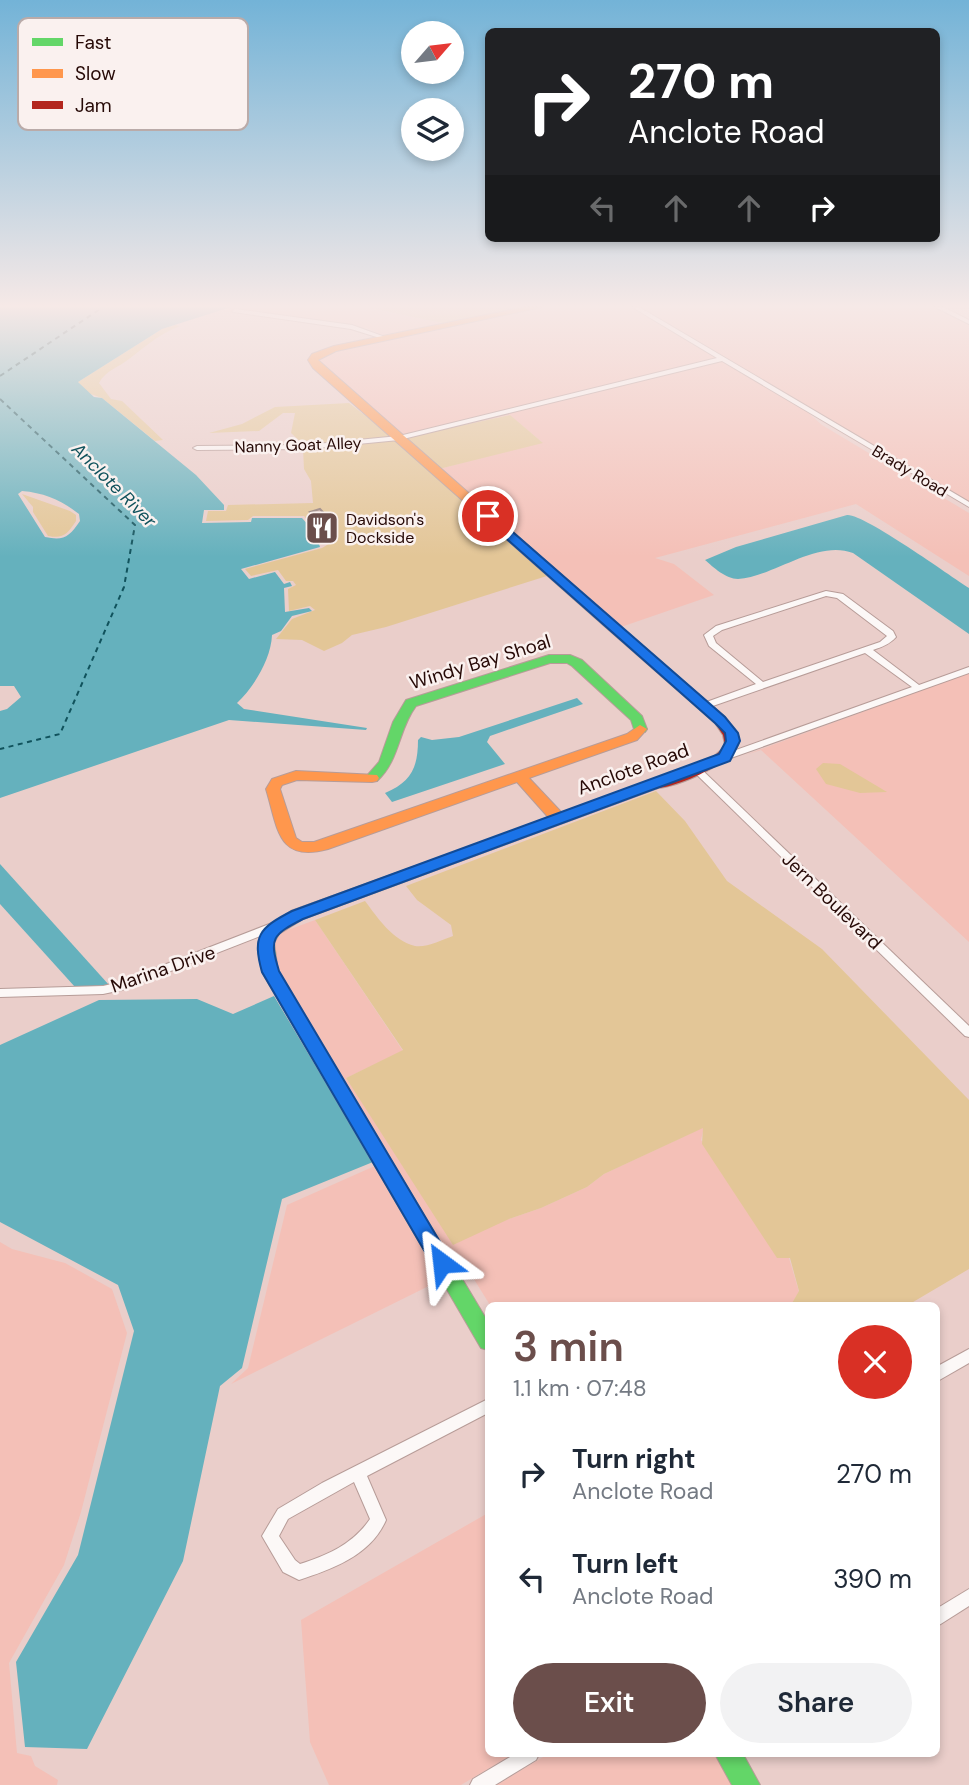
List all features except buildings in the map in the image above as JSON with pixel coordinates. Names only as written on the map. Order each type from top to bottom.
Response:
[{"type":"street","points":[[344,390],[704,706],[731,733],[733,741],[725,757]]},
{"type":"street","name":"Nanny Goat Alley","points":[[197,448],[306,447],[399,438],[595,390]]},
{"type":"street","name":"Brady Road","points":[[776,390],[969,505]]},
{"type":"street","points":[[704,706],[867,650],[889,640],[890,633],[832,593],[820,594],[712,631],[708,638],[712,644],[762,685]]},
{"type":"street","points":[[867,650],[918,688]]},
{"type":"street","name":"Windy Bay Shoal","points":[[549,659],[570,659],[577,663],[640,724],[641,728],[632,737],[520,776],[323,845],[306,848],[293,845],[289,840],[273,789],[277,782],[296,775],[371,779],[380,775],[386,768],[397,719],[403,709],[411,704],[549,659]]},
{"type":"street","points":[[725,757],[969,670]]},
{"type":"street","name":"Anclote Road","points":[[279,924],[297,915],[725,757]]},
{"type":"street","name":"Jern Boulevard","points":[[696,769],[969,1033]]},
{"type":"street","points":[[520,776],[559,819]]},
{"type":"street","points":[[279,924],[268,936],[263,947],[270,972],[485,1336]]},
{"type":"street","name":"Marina Drive","points":[[0,993],[71,991],[121,986],[279,924]]},
{"type":"street","points":[[940,1373],[966,1361]]},
{"type":"street","points":[[358,1472],[378,1520],[368,1536],[334,1562],[299,1572],[289,1566],[270,1536],[283,1514],[358,1472],[485,1408]]},
{"type":"street","points":[[940,1616],[969,1597]]},
{"type":"street","points":[[480,1785],[525,1757]]},
{"type":"street","points":[[732,1757],[747,1785]]},
{"type":"shaded area","points":[[86,390],[104,390],[111,399],[122,401],[163,440],[155,441],[102,398]]},
{"type":"shaded area","points":[[350,390],[589,390],[400,436]]},
{"type":"shaded area","points":[[601,390],[772,390],[805,410],[822,425],[969,513],[969,576],[856,504],[655,558],[674,564],[714,595],[621,627],[439,469],[542,442],[509,415],[404,438]]},
{"type":"shaded area","points":[[780,390],[969,390],[969,502]]},
{"type":"shaded area","points":[[349,403],[393,437],[304,445],[291,433],[295,413],[283,413],[259,431],[209,433],[242,424],[275,407]]},
{"type":"shaded area","points":[[510,415],[543,443],[439,469],[404,438]]},
{"type":"shaded area","points":[[396,440],[550,575],[386,627],[352,635],[324,651],[302,640],[276,639],[292,619],[315,610],[310,606],[289,611],[288,589],[296,585],[293,581],[286,581],[278,570],[251,576],[245,569],[322,548],[332,542],[326,535],[321,535],[304,516],[253,516],[248,520],[206,521],[208,511],[226,511],[228,505],[313,503],[311,481],[304,469],[303,449]]},
{"type":"shaded area","points":[[22,494],[70,511],[76,515],[76,521],[65,534],[58,537],[48,536],[33,512],[33,507]]},
{"type":"shaded area","points":[[969,673],[969,942],[761,750],[745,755]]},
{"type":"shaded area","points":[[823,763],[840,764],[887,792],[860,793],[826,784],[816,769]]},
{"type":"shaded area","points":[[656,791],[685,821],[727,881],[822,949],[969,1100],[969,1269],[913,1302],[793,1302],[799,1291],[790,1258],[777,1258],[702,1144],[703,1128],[604,1174],[587,1187],[453,1245],[346,1078],[403,1050],[315,920],[365,901],[386,928],[407,943],[415,946],[429,945],[453,936],[451,925],[417,900],[406,886]]},
{"type":"shaded area","points":[[315,920],[403,1051],[346,1078],[397,1154],[509,1219],[587,1187],[604,1174],[704,1127],[701,1140],[789,1258],[799,1292],[793,1302],[488,1302],[467,1268],[456,1273],[276,970],[271,952],[277,934]]},
{"type":"shaded area","points":[[377,1165],[443,1279],[231,1384],[248,1368],[287,1205]]},
{"type":"shaded area","points":[[0,1242],[12,1249],[65,1263],[112,1289],[127,1333],[81,1512],[64,1565],[9,1663],[17,1753],[31,1756],[35,1766],[58,1780],[57,1785],[0,1785]]},
{"type":"shaded area","points":[[485,1515],[485,1757],[508,1757],[461,1785],[329,1785],[310,1742],[301,1620]]},
{"type":"shaded area","points":[[543,1757],[720,1757],[736,1785],[497,1785]]},
{"type":"water","name":"Anclote River","points":[[0,390],[87,390],[94,397],[102,398],[196,475],[224,505],[224,510],[204,510],[202,523],[251,522],[252,518],[302,518],[319,537],[323,536],[328,542],[319,544],[320,547],[241,569],[249,579],[275,572],[284,584],[290,582],[292,586],[284,588],[285,612],[309,608],[312,611],[292,616],[281,631],[272,635],[260,672],[237,703],[244,709],[367,728],[229,720],[0,798],[0,711],[7,709],[21,697],[14,686],[0,686]],"holes":[[[22,491],[45,495],[79,514],[80,521],[66,536],[45,537],[18,494]]]},
{"type":"water","points":[[847,515],[888,534],[969,588],[969,634],[853,553],[825,551],[752,577],[738,579],[724,575],[705,560],[736,547]]},
{"type":"water","points":[[577,698],[583,704],[490,736],[487,742],[505,764],[392,802],[385,793],[401,784],[411,773],[421,737],[432,740],[459,737]]},
{"type":"water","points":[[0,864],[109,985],[75,987],[0,904]]},
{"type":"water","points":[[274,996],[373,1162],[282,1199],[242,1368],[220,1386],[183,1561],[87,1749],[25,1747],[16,1662],[78,1555],[134,1331],[118,1285],[0,1222],[0,1045],[99,1000],[197,999],[233,1014]]},
{"type":"ferry route","points":[[0,399],[135,525],[124,587],[60,734],[0,749]]},
{"type":"traffic: fast","points":[[372,778],[386,762],[404,712],[411,703],[549,659],[570,659],[577,663],[637,719],[640,729]]},
{"type":"traffic: fast","points":[[273,930],[266,943],[270,972],[485,1336]]},
{"type":"traffic: fast","points":[[730,1757],[747,1785]]},
{"type":"traffic: slow","points":[[344,390],[613,627]]},
{"type":"traffic: slow","points":[[559,819],[520,776],[632,737],[640,729]]},
{"type":"traffic: slow","points":[[372,778],[296,775],[277,782],[273,789],[289,840],[301,847],[323,845],[520,776]]},
{"type":"traffic: slow","points":[[273,930],[297,915],[653,785]]},
{"type":"traffic: jam","points":[[613,627],[720,720],[731,738],[732,745],[720,758],[697,770],[653,785]]},
{"type":"place","name":"Davidson's Dockside","points":[[322,528]]},
{"type":"route","points":[[442,1263],[270,972],[263,947],[268,936],[279,924],[297,915],[725,757],[733,741],[731,733],[720,720],[488,516]]}]
